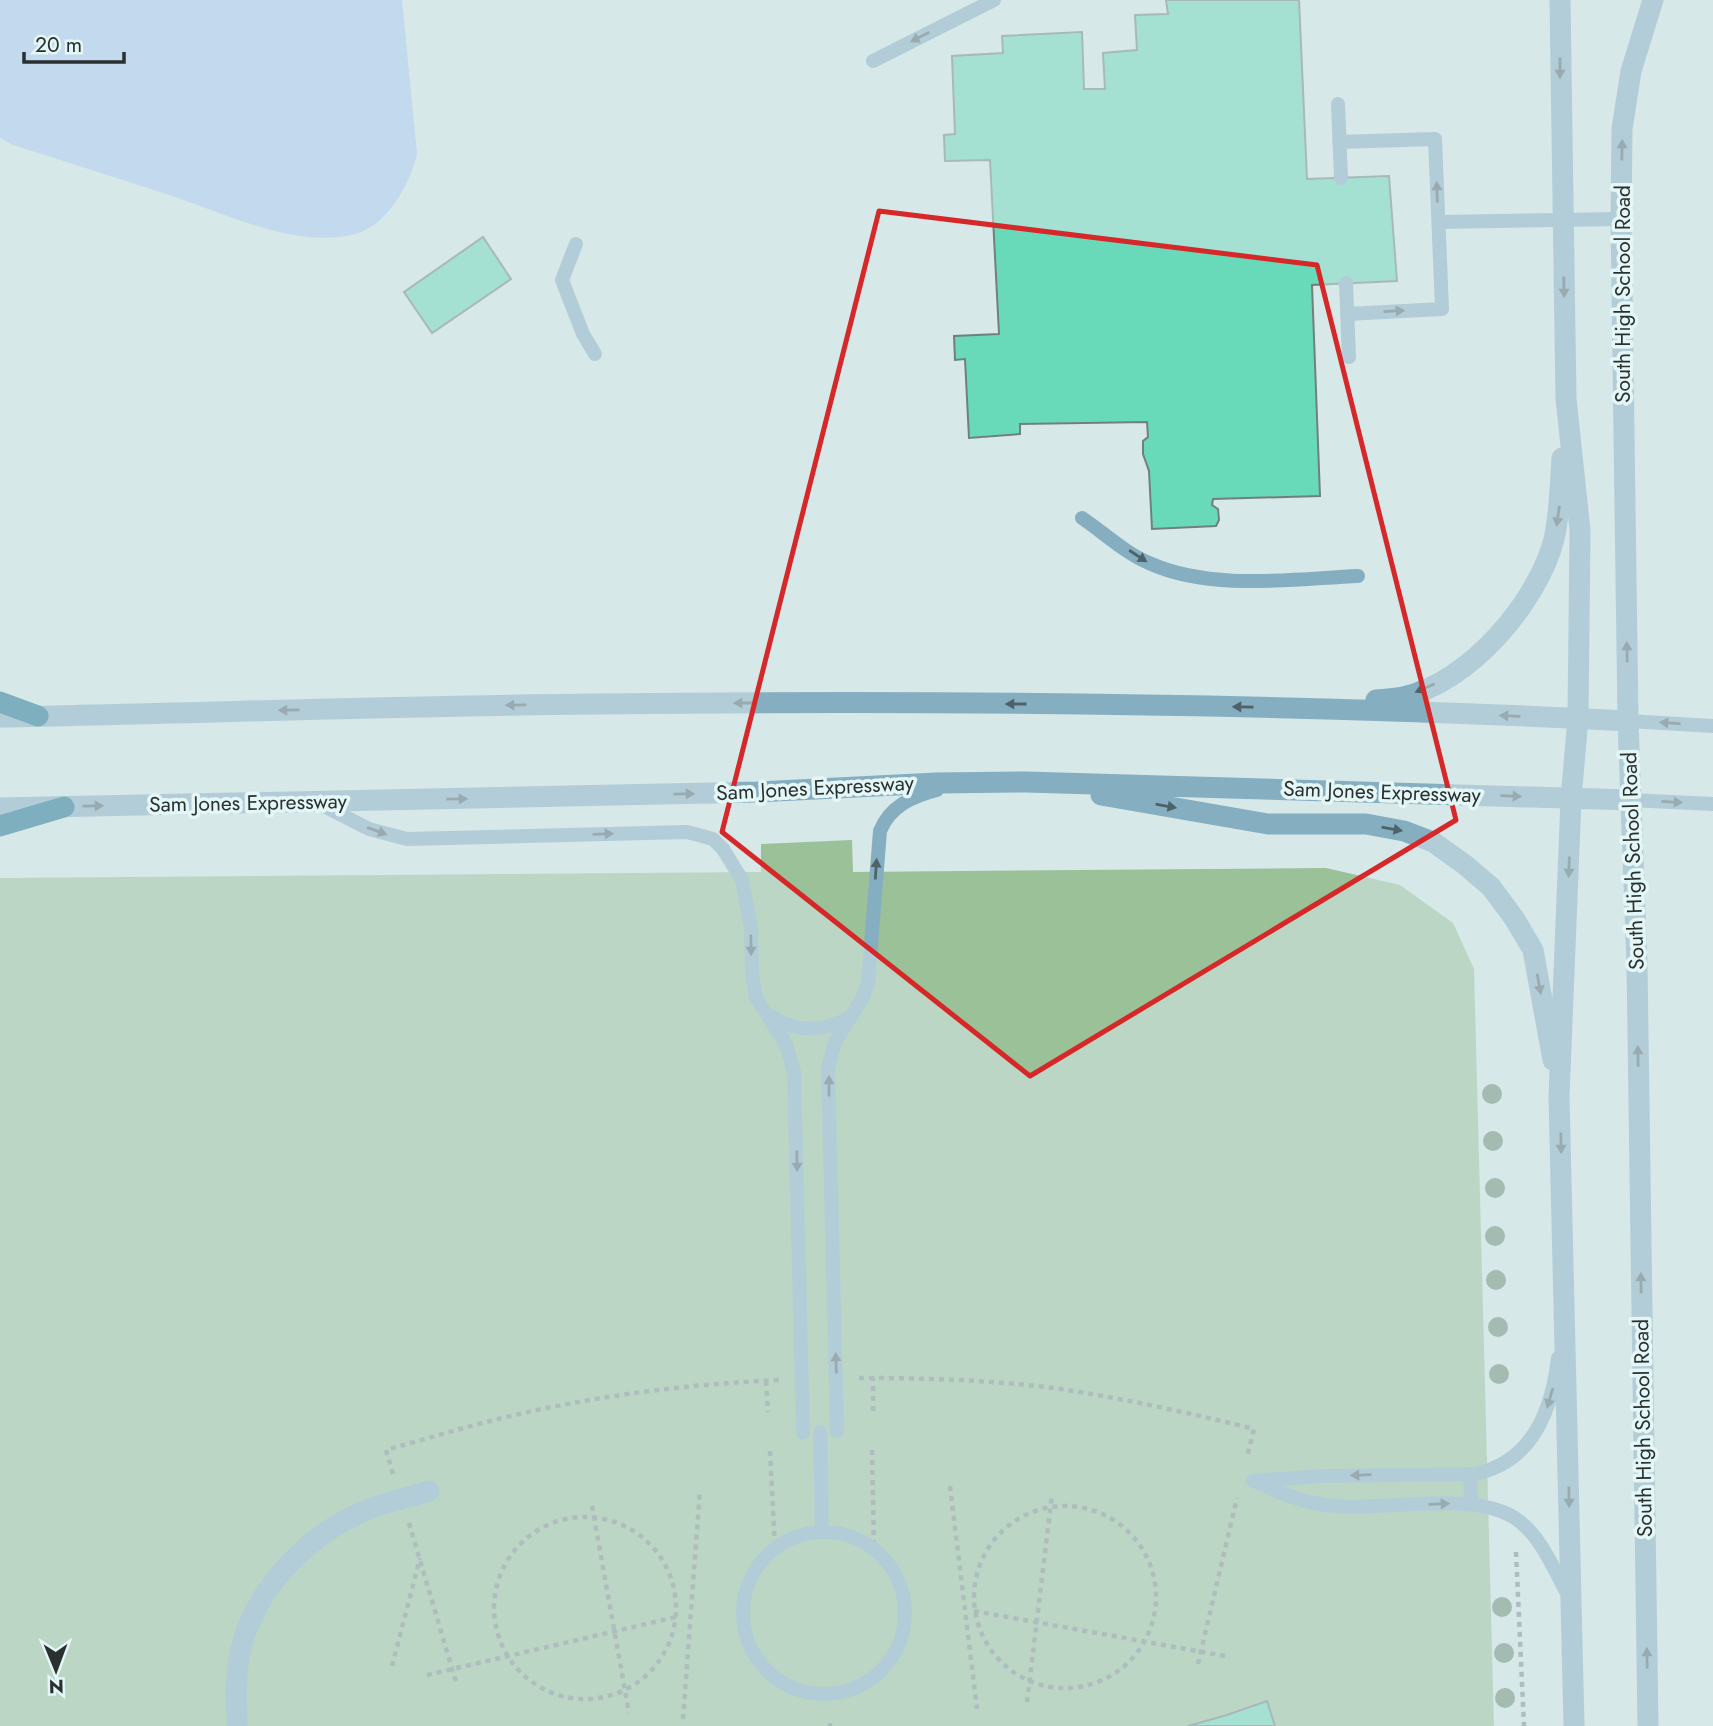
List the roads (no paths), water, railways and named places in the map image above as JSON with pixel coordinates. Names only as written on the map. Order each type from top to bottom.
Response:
[{"type":"highway","points":[[0,702],[38,716]]},
{"type":"highway","points":[[0,826],[64,807]]},
{"type":"street","points":[[1311,708],[1405,697],[1437,683],[1481,653],[1503,632],[1519,610],[1540,573],[1553,541],[1558,517],[1566,399],[1560,0]]},
{"type":"street","name":"South High School Road","points":[[1648,1726],[1637,965],[1628,720],[1621,219],[1622,129],[1629,83],[1653,0]]},
{"type":"street","points":[[1566,399],[1580,530],[1578,718],[1571,799],[1559,1096],[1574,1726]]},
{"type":"street","points":[[0,717],[373,707],[825,703],[1311,708],[1628,720]]},
{"type":"street","points":[[1027,782],[1268,824],[1366,824],[1404,831],[1433,842],[1491,887],[1533,950],[1559,1096]]},
{"type":"street","name":"Sam Jones Expressway","points":[[0,808],[757,792],[1027,782],[1630,800]]},
{"type":"street","points":[[237,1726],[238,1666],[242,1646],[261,1601],[278,1576],[308,1547],[348,1519],[367,1510],[429,1491]]},
{"type":"lane","points":[[873,61],[995,0]]},
{"type":"lane","points":[[1338,104],[1341,178]]},
{"type":"lane","points":[[1339,142],[1436,139],[1442,309],[1347,314]]},
{"type":"lane","points":[[1439,222],[1621,219]]},
{"type":"lane","points":[[576,244],[562,280],[583,334],[595,355]]},
{"type":"lane","points":[[1346,283],[1349,358]]},
{"type":"lane","points":[[1082,518],[1146,562],[1179,575],[1215,581],[1358,576]]},
{"type":"lane","points":[[1628,720],[1713,726]]},
{"type":"lane","points":[[837,1431],[828,1069],[835,1042],[866,992],[878,844],[883,823],[894,810],[919,795],[974,783]]},
{"type":"lane","points":[[1630,800],[1713,804]]},
{"type":"lane","points":[[315,802],[369,829],[407,839],[687,832],[713,839],[723,849],[742,880],[751,928],[756,998],[786,1044],[794,1072],[803,1433]]},
{"type":"lane","points":[[763,1010],[781,1023],[801,1029],[826,1027],[850,1018]]},
{"type":"lane","points":[[1564,1306],[1552,1392],[1538,1430],[1530,1442],[1505,1463],[1484,1472],[1470,1474],[1361,1475],[1253,1481],[1281,1494],[1322,1505],[1354,1507],[1471,1503],[1503,1510],[1526,1526],[1571,1601]]},
{"type":"lane","points":[[820,1432],[822,1532]]},
{"type":"lane","points":[[1470,1474],[1471,1503]]},
{"type":"lane","points":[[822,1532],[837,1532],[855,1537],[874,1549],[895,1573],[905,1608],[899,1644],[878,1674],[846,1691],[828,1694],[810,1693],[776,1679],[752,1652],[742,1617],[748,1581],[757,1566],[775,1548],[802,1534],[822,1532]]},
{"type":"water","points":[[0,0],[402,0],[417,154],[409,178],[387,213],[367,229],[355,234],[310,237],[287,234],[240,221],[155,190],[13,145],[0,138]]}]
